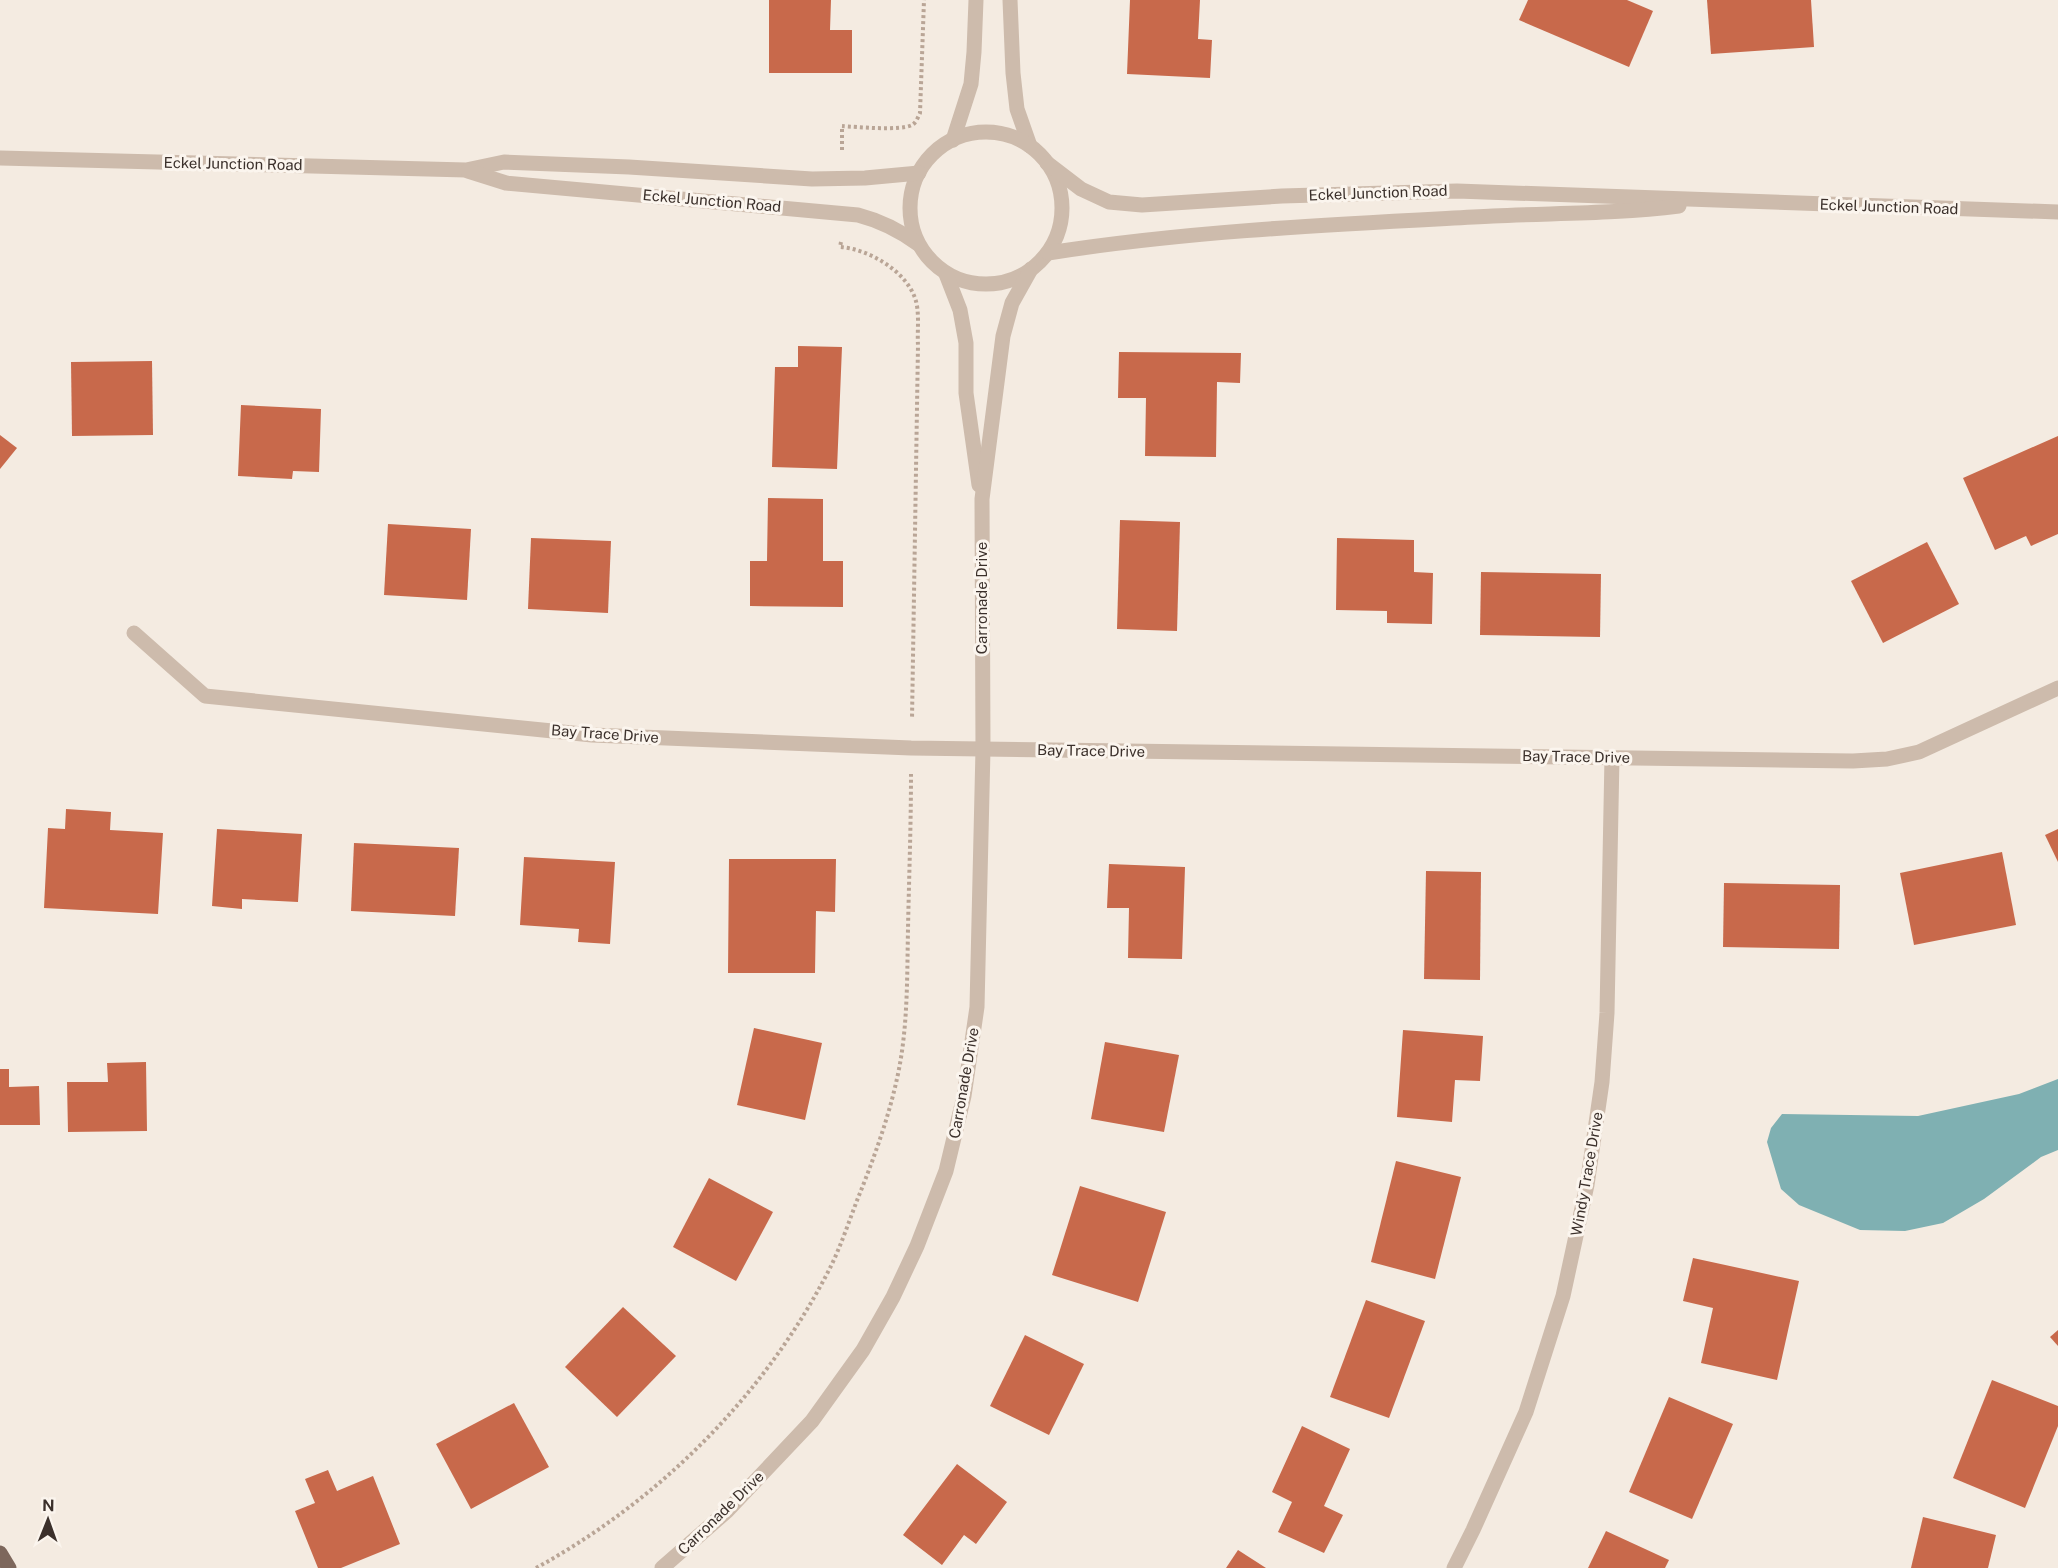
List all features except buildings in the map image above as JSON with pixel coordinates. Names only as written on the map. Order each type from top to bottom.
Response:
[{"type":"main road","points":[[0,1553],[9,1568]]},
{"type":"street","points":[[953,140],[971,84],[976,0]]},
{"type":"street","points":[[1010,0],[1017,109],[1030,146]]},
{"type":"street","name":"Eckel Junction Road","points":[[918,244],[911,220],[910,196],[918,173],[933,154],[953,140],[971,134],[990,133],[1009,136],[1030,146],[1047,163],[1081,189],[1108,202],[1142,205],[1282,196],[1457,191],[2058,212]]},
{"type":"street","name":"Eckel Junction Road","points":[[0,158],[466,170],[504,162],[628,167],[812,179],[865,178],[918,173]]},
{"type":"street","name":"Eckel Junction Road","points":[[466,170],[506,183],[858,215],[880,221],[902,232],[918,244],[931,261],[946,274],[967,282],[990,285],[1012,280],[1031,269],[1048,253],[1059,231],[1062,208],[1058,184],[1047,163]]},
{"type":"street","name":"Eckel Junction Road","points":[[1048,253],[1166,236],[1494,216],[1641,211],[1720,201]]},
{"type":"street","name":"Carronade Drive","points":[[662,1568],[727,1511],[812,1421],[863,1350],[893,1297],[917,1246],[946,1171],[964,1096],[977,1007],[983,749],[982,499],[1003,336],[1012,303],[1031,269]]},
{"type":"street","name":"Carronade Drive","points":[[946,274],[960,310],[966,343],[966,393],[982,499]]},
{"type":"street","name":"Bay Trace Drive","points":[[134,633],[205,696],[592,735],[983,749],[1853,761],[1887,759],[1919,752],[2058,688]]},
{"type":"street","name":"Windy Trace Drive","points":[[1454,1568],[1526,1412],[1563,1296],[1587,1185],[1602,1082],[1606,1025],[1612,757]]},
{"type":"path","points":[[842,158],[842,126],[898,128],[911,125],[917,120],[920,106],[924,0]]},
{"type":"path","points":[[841,232],[840,247],[863,252],[877,259],[905,282],[915,298],[918,345],[911,720]]},
{"type":"path","points":[[536,1568],[568,1551],[623,1511],[669,1474],[718,1428],[752,1388],[781,1348],[809,1306],[831,1266],[873,1160],[898,1073],[906,1014],[910,776]]},
{"type":"water","points":[[2058,1079],[2058,1150],[2041,1157],[1984,1199],[1943,1223],[1905,1231],[1860,1230],[1799,1205],[1781,1189],[1767,1142],[1771,1128],[1782,1114],[1918,1116],[2019,1094]]}]
